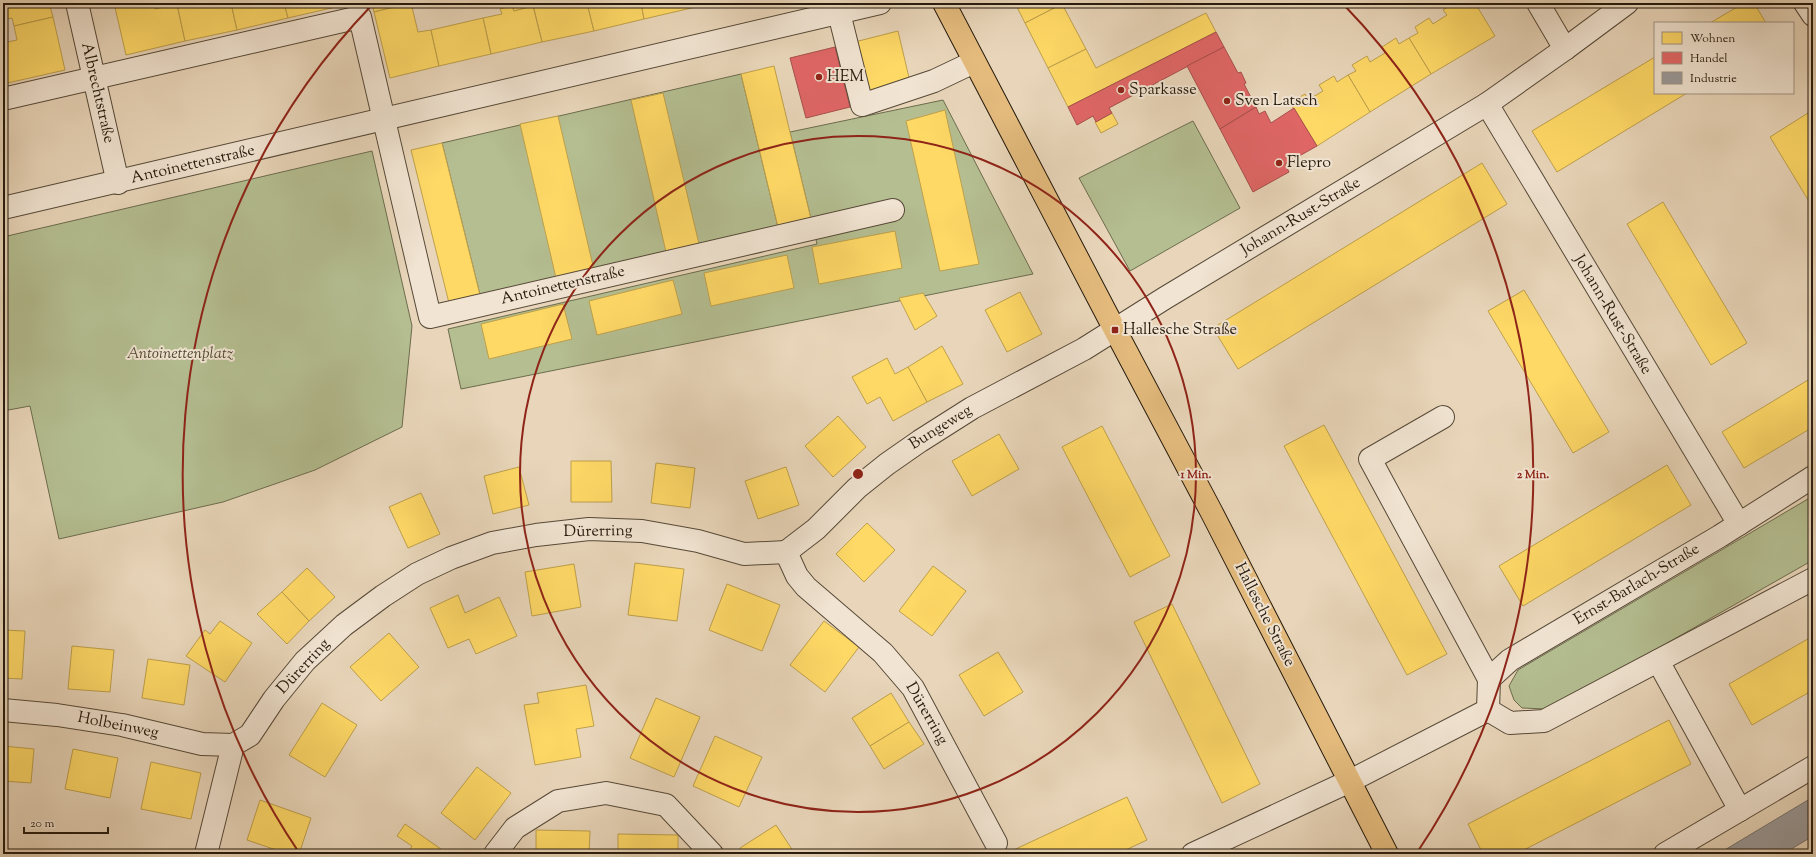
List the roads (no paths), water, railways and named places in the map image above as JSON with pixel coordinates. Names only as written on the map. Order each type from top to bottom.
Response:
[{"type":"main road","name":"Hallesche Straße","points":[[944,3],[1212,513],[1387,854]]},
{"type":"street","name":"Albrechtstraße","points":[[77,3],[118,183]]},
{"type":"street","name":"Antoinettenstraße","points":[[3,208],[118,183],[880,3]]},
{"type":"street","points":[[1538,3],[1565,49]]},
{"type":"street","name":"Johann-Rust-Straße","points":[[1115,330],[1487,104],[1627,3]]},
{"type":"street","points":[[1805,3],[1813,15]]},
{"type":"street","points":[[839,13],[862,105],[934,81],[974,62]]},
{"type":"street","points":[[3,99],[360,17],[383,120]]},
{"type":"street","name":"Johann-Rust-Straße","points":[[1487,104],[1739,524]]},
{"type":"street","name":"Antoinettenstraße","points":[[383,120],[430,317],[894,210]]},
{"type":"street","name":"Bungeweg","points":[[786,552],[816,529],[857,488],[886,464],[972,408],[1084,349],[1115,330]]},
{"type":"street","points":[[1443,417],[1370,459],[1489,679],[1488,710]]},
{"type":"street","name":"Ernst-Barlach-Straße","points":[[1489,679],[1510,660],[1739,524],[1813,477]]},
{"type":"street","name":"Dürerring","points":[[233,745],[250,735],[274,699],[305,660],[344,625],[383,596],[417,574],[451,558],[492,543],[536,535],[589,529],[642,531],[698,541],[744,554],[786,552],[797,576],[806,587],[883,653],[914,688],[996,843]]},
{"type":"street","points":[[1488,710],[1510,723],[1544,721],[1813,579]]},
{"type":"street","points":[[1658,661],[1740,810]]},
{"type":"street","name":"Holbeinweg","points":[[3,710],[57,715],[122,725],[202,744],[233,745]]},
{"type":"street","points":[[1193,854],[1350,781],[1488,710]]},
{"type":"street","points":[[206,854],[233,745]]},
{"type":"street","points":[[1665,854],[1813,767]]},
{"type":"street","points":[[496,854],[515,828],[558,801],[606,793],[666,805],[712,854]]},
{"type":"place","name":"HEM","points":[[819,77]]},
{"type":"place","name":"Sparkasse","points":[[1121,90]]},
{"type":"place","name":"Sven Latsch","points":[[1227,101]]},
{"type":"place","name":"Flepro","points":[[1279,163]]},
{"type":"place","name":"Hallesche Straße","points":[[1115,330]]},
{"type":"park label","name":"Antoinettenplatz","points":[[180,354]]}]
